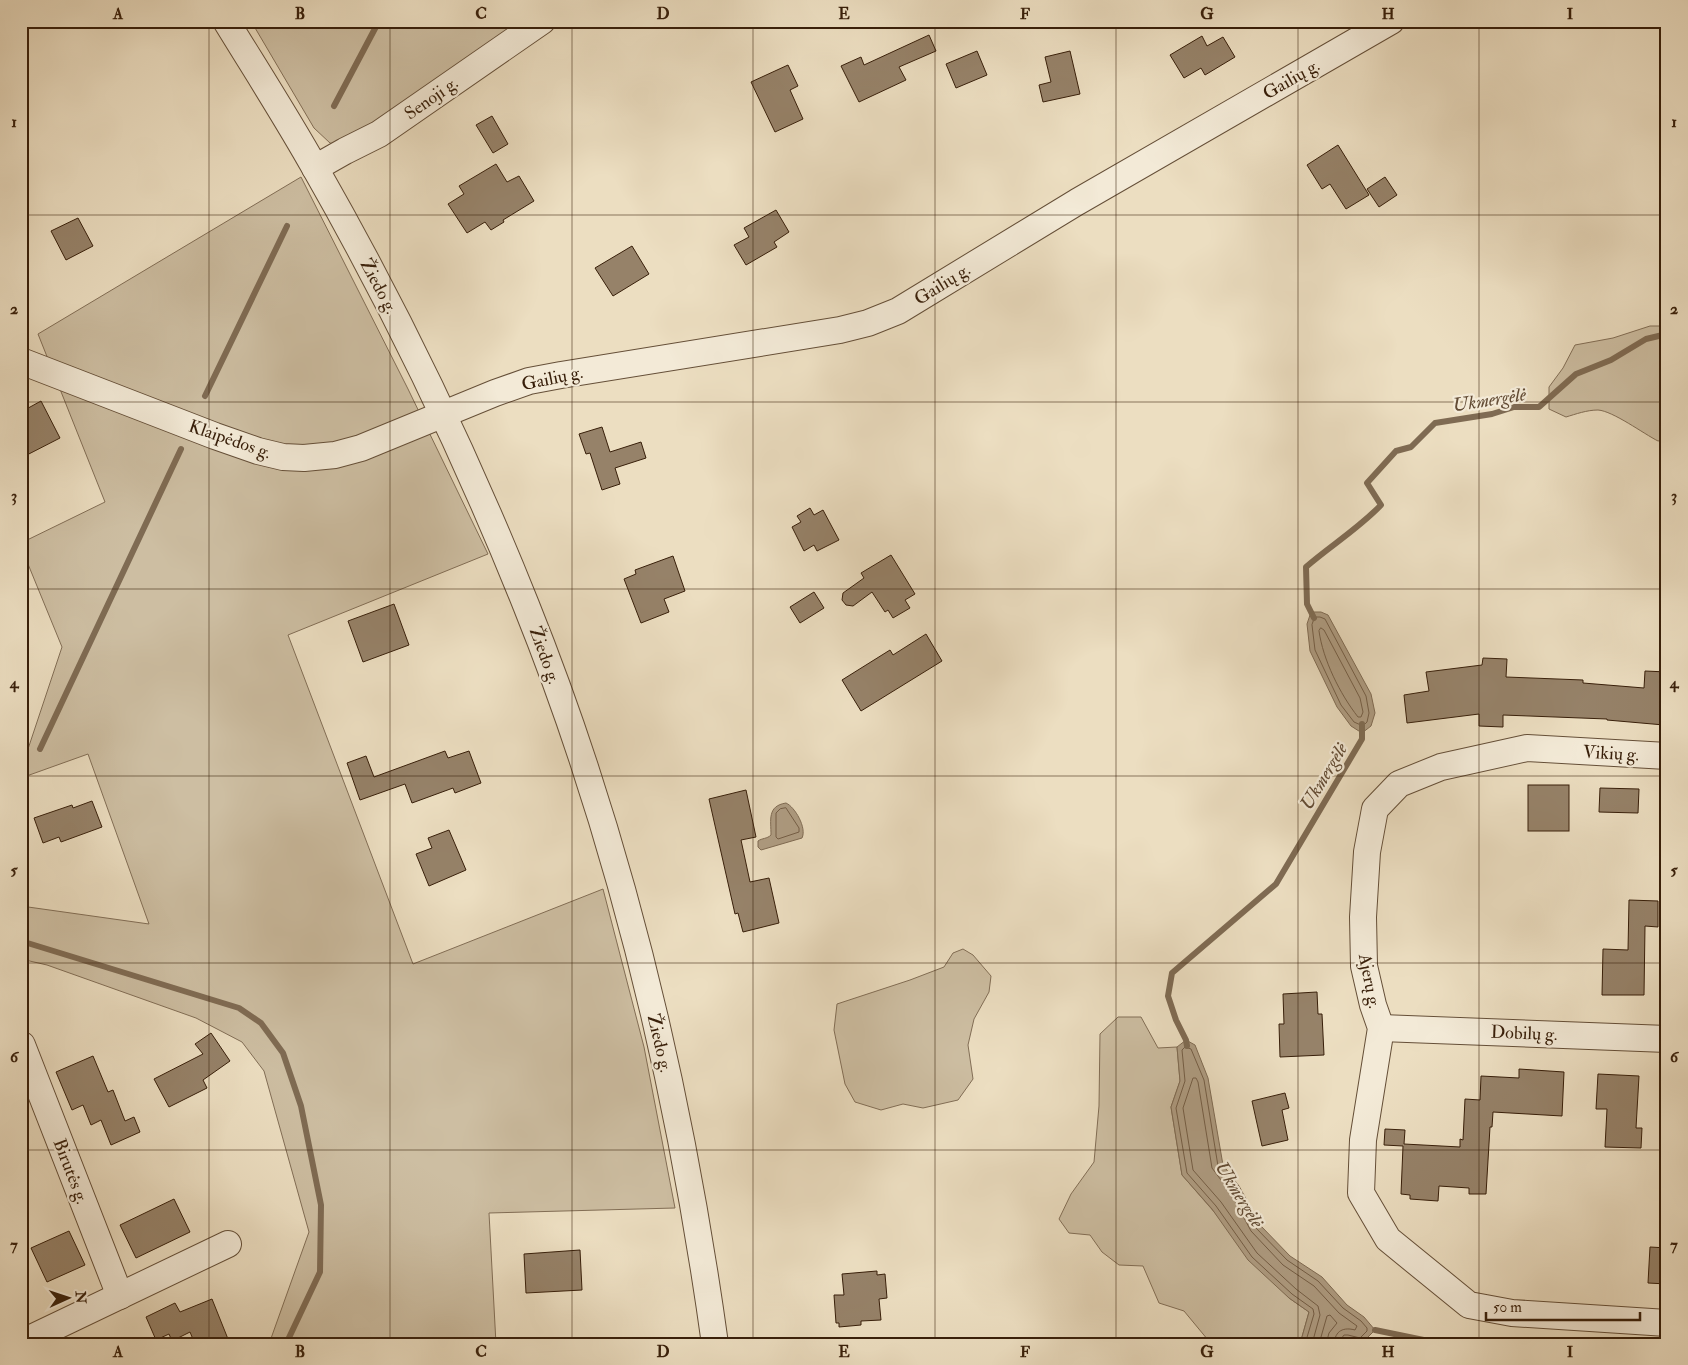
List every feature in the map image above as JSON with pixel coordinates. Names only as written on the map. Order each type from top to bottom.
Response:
[{"type":"street","name":"Žiedo g.","points":[[226,21],[315,168],[374,276],[443,415],[499,539],[564,707],[610,844],[649,996],[682,1144],[704,1268],[715,1344]]},
{"type":"street","name":"Senoji g.","points":[[315,168],[379,134],[542,21]]},
{"type":"street","name":"Gailių g.","points":[[443,415],[529,381],[840,330],[868,323],[898,311],[1077,202],[1391,21]]},
{"type":"street","name":"Klaipėdos g.","points":[[21,361],[215,436],[258,451],[283,457],[304,458],[335,455],[361,448],[443,415]]},
{"type":"street","name":"Ajerų g.","points":[[1556,750],[1527,748],[1441,767],[1399,784],[1375,809],[1367,852],[1363,917],[1364,966],[1372,1006],[1381,1028],[1364,1140],[1362,1193],[1388,1238],[1469,1305],[1512,1314],[1667,1323]]},
{"type":"street","name":"Vikių g.","points":[[1556,750],[1667,756]]},
{"type":"street","name":"Dobilų g.","points":[[1381,1028],[1667,1039]]},
{"type":"street","name":"Birutės g.","points":[[22,1045],[120,1296]]},
{"type":"street","points":[[21,1343],[228,1244]]},
{"type":"shaded area","points":[[251,21],[531,21],[338,145],[330,143],[314,128]]},
{"type":"shaded area","points":[[301,177],[408,389],[488,554],[288,635],[413,964],[603,889],[644,1047],[675,1208],[489,1213],[496,1344],[269,1344],[309,1232],[264,1071],[242,1042],[196,1018],[47,965],[21,959],[21,906],[149,924],[88,754],[21,778],[21,770],[62,647],[21,543],[105,502],[38,334]]},
{"type":"shaded area","points":[[1650,326],[1667,326],[1667,439],[1658,441],[1620,418],[1604,411],[1582,412],[1566,417],[1549,409],[1549,387],[1563,368],[1575,345],[1613,338]]},
{"type":"shaded area","points":[[963,949],[973,955],[991,976],[989,992],[974,1019],[968,1045],[973,1079],[958,1100],[923,1108],[903,1104],[881,1110],[855,1102],[845,1084],[834,1030],[837,1004],[944,967],[953,953]]},
{"type":"shaded area","points":[[1118,1017],[1141,1017],[1158,1048],[1177,1047],[1180,1081],[1171,1107],[1182,1175],[1289,1298],[1309,1312],[1300,1344],[1208,1344],[1208,1340],[1184,1311],[1159,1303],[1143,1266],[1119,1265],[1102,1252],[1090,1235],[1069,1233],[1059,1219],[1071,1194],[1094,1162],[1099,1106],[1100,1034]]},
{"type":"water","points":[[1311,612],[1321,612],[1328,615],[1371,694],[1375,713],[1371,726],[1362,733],[1351,726],[1337,707],[1310,651],[1307,624]]},
{"type":"water","points":[[786,803],[793,809],[802,824],[802,838],[761,850],[758,847],[758,841],[771,835],[771,814],[773,810]]},
{"type":"water","points":[[1186,1040],[1195,1045],[1208,1078],[1223,1165],[1239,1186],[1261,1226],[1290,1256],[1322,1277],[1347,1305],[1364,1317],[1375,1330],[1362,1343],[1347,1339],[1344,1344],[1300,1344],[1309,1312],[1289,1298],[1248,1260],[1212,1209],[1182,1175],[1171,1107],[1180,1081],[1177,1047]]},
{"type":"building","points":[[929,35],[936,51],[899,67],[906,80],[859,102],[841,66],[861,57],[864,65]]},
{"type":"building","points":[[1202,36],[1207,46],[1223,37],[1235,57],[1205,75],[1201,68],[1184,78],[1170,55]]},
{"type":"building","points":[[977,51],[987,75],[956,88],[946,64]]},
{"type":"building","points":[[1070,51],[1080,94],[1043,102],[1039,85],[1051,82],[1045,57]]},
{"type":"building","points":[[788,65],[798,86],[790,90],[803,119],[775,132],[751,82]]},
{"type":"building","points":[[492,116],[508,144],[493,153],[476,125]]},
{"type":"building","points":[[1338,145],[1369,195],[1346,209],[1330,184],[1322,189],[1307,165]]},
{"type":"building","points":[[496,164],[507,182],[519,176],[534,201],[503,220],[504,222],[491,230],[485,222],[467,233],[448,204],[464,194],[459,186]]},
{"type":"building","points":[[1385,177],[1397,195],[1379,207],[1367,189]]},
{"type":"building","points":[[776,210],[789,232],[774,242],[777,247],[746,265],[734,245],[749,237],[744,228]]},
{"type":"building","points":[[78,218],[93,246],[66,260],[51,231]]},
{"type":"building","points":[[632,246],[649,274],[613,296],[595,268]]},
{"type":"building","points":[[41,401],[60,438],[21,458],[21,412]]},
{"type":"building","points":[[602,427],[610,452],[641,442],[646,458],[615,468],[620,484],[602,490],[590,453],[586,454],[579,434]]},
{"type":"building","points":[[810,508],[814,515],[823,510],[839,540],[817,551],[814,545],[804,551],[792,527],[801,522],[797,516]]},
{"type":"building","points":[[891,555],[915,594],[905,600],[910,608],[893,618],[888,610],[885,612],[872,592],[853,606],[846,605],[842,600],[843,593],[864,578],[861,573]]},
{"type":"building","points":[[673,556],[685,591],[664,599],[669,612],[641,623],[624,579],[636,574],[635,570]]},
{"type":"building","points":[[814,592],[824,608],[800,623],[790,607]]},
{"type":"building","points":[[394,604],[409,645],[363,662],[348,621]]},
{"type":"building","points":[[926,634],[942,661],[861,711],[842,680],[890,650],[893,655]]},
{"type":"building","points":[[1483,658],[1507,659],[1506,677],[1583,680],[1583,683],[1644,688],[1645,671],[1667,672],[1664,725],[1607,719],[1503,715],[1503,727],[1479,726],[1479,714],[1407,723],[1404,695],[1429,691],[1426,672],[1482,665]]},
{"type":"building","points":[[445,751],[448,758],[469,751],[481,783],[455,793],[453,788],[412,803],[405,784],[360,800],[347,763],[366,756],[374,777]]},
{"type":"building","points":[[1528,785],[1569,785],[1569,831],[1528,831]]},
{"type":"building","points":[[1600,788],[1639,789],[1638,813],[1599,812]]},
{"type":"building","points":[[746,790],[756,837],[741,840],[750,882],[769,878],[779,923],[743,932],[738,913],[735,914],[709,799]]},
{"type":"building","points":[[92,801],[102,827],[61,842],[59,837],[43,843],[34,818],[72,805],[73,808]]},
{"type":"building","points":[[449,830],[466,870],[429,886],[416,854],[432,848],[428,838]]},
{"type":"building","points":[[1629,900],[1658,901],[1658,927],[1645,926],[1644,995],[1602,995],[1603,949],[1628,950]]},
{"type":"building","points":[[1317,992],[1318,1014],[1322,1014],[1324,1055],[1280,1057],[1279,1024],[1284,1024],[1283,994]]},
{"type":"building","points":[[211,1033],[230,1061],[203,1080],[207,1088],[169,1107],[154,1079],[203,1054],[195,1044]]},
{"type":"building","points":[[93,1056],[108,1092],[113,1090],[125,1121],[134,1117],[140,1132],[111,1145],[101,1120],[91,1125],[83,1105],[72,1110],[56,1072]]},
{"type":"building","points":[[1519,1069],[1564,1072],[1562,1116],[1493,1112],[1492,1127],[1490,1127],[1486,1194],[1469,1194],[1469,1188],[1439,1186],[1438,1201],[1410,1199],[1410,1195],[1401,1194],[1403,1146],[1384,1145],[1385,1129],[1405,1130],[1404,1144],[1460,1147],[1460,1139],[1463,1140],[1465,1099],[1480,1100],[1481,1076],[1519,1078]]},
{"type":"building","points":[[1598,1074],[1639,1076],[1636,1128],[1642,1128],[1641,1148],[1605,1147],[1607,1109],[1596,1109]]},
{"type":"building","points":[[1285,1093],[1289,1108],[1282,1110],[1288,1140],[1262,1146],[1252,1101]]},
{"type":"building","points":[[174,1199],[190,1232],[136,1258],[120,1225]]},
{"type":"building","points":[[69,1231],[85,1265],[47,1282],[31,1248]]},
{"type":"building","points":[[1650,1247],[1667,1248],[1667,1284],[1648,1283]]},
{"type":"building","points":[[580,1250],[582,1290],[526,1293],[524,1254]]},
{"type":"building","points":[[877,1271],[877,1275],[885,1274],[887,1298],[879,1299],[881,1320],[861,1321],[861,1325],[839,1327],[839,1323],[836,1323],[834,1295],[844,1295],[842,1274]]},
{"type":"building","points":[[212,1299],[230,1344],[195,1344],[190,1332],[172,1341],[169,1334],[156,1340],[146,1317],[175,1303],[180,1312]]},
{"type":"waterway","points":[[334,106],[379,21]]},
{"type":"waterway","points":[[205,396],[287,226]]},
{"type":"waterway","name":"Ukmergėlė","points":[[1314,618],[1307,604],[1306,567],[1363,522],[1381,505],[1367,483],[1396,451],[1411,447],[1435,423],[1492,414],[1514,407],[1539,407],[1576,374],[1611,360],[1646,339],[1667,334]]},
{"type":"waterway","points":[[40,749],[181,449]]},
{"type":"waterway","name":"Ukmergėlė","points":[[1187,1046],[1168,996],[1172,973],[1276,884],[1362,739],[1362,724]]},
{"type":"waterway","points":[[21,941],[239,1008],[261,1023],[283,1053],[301,1106],[321,1205],[320,1272],[286,1344]]},
{"type":"waterway","points":[[1375,1330],[1443,1344]]}]
